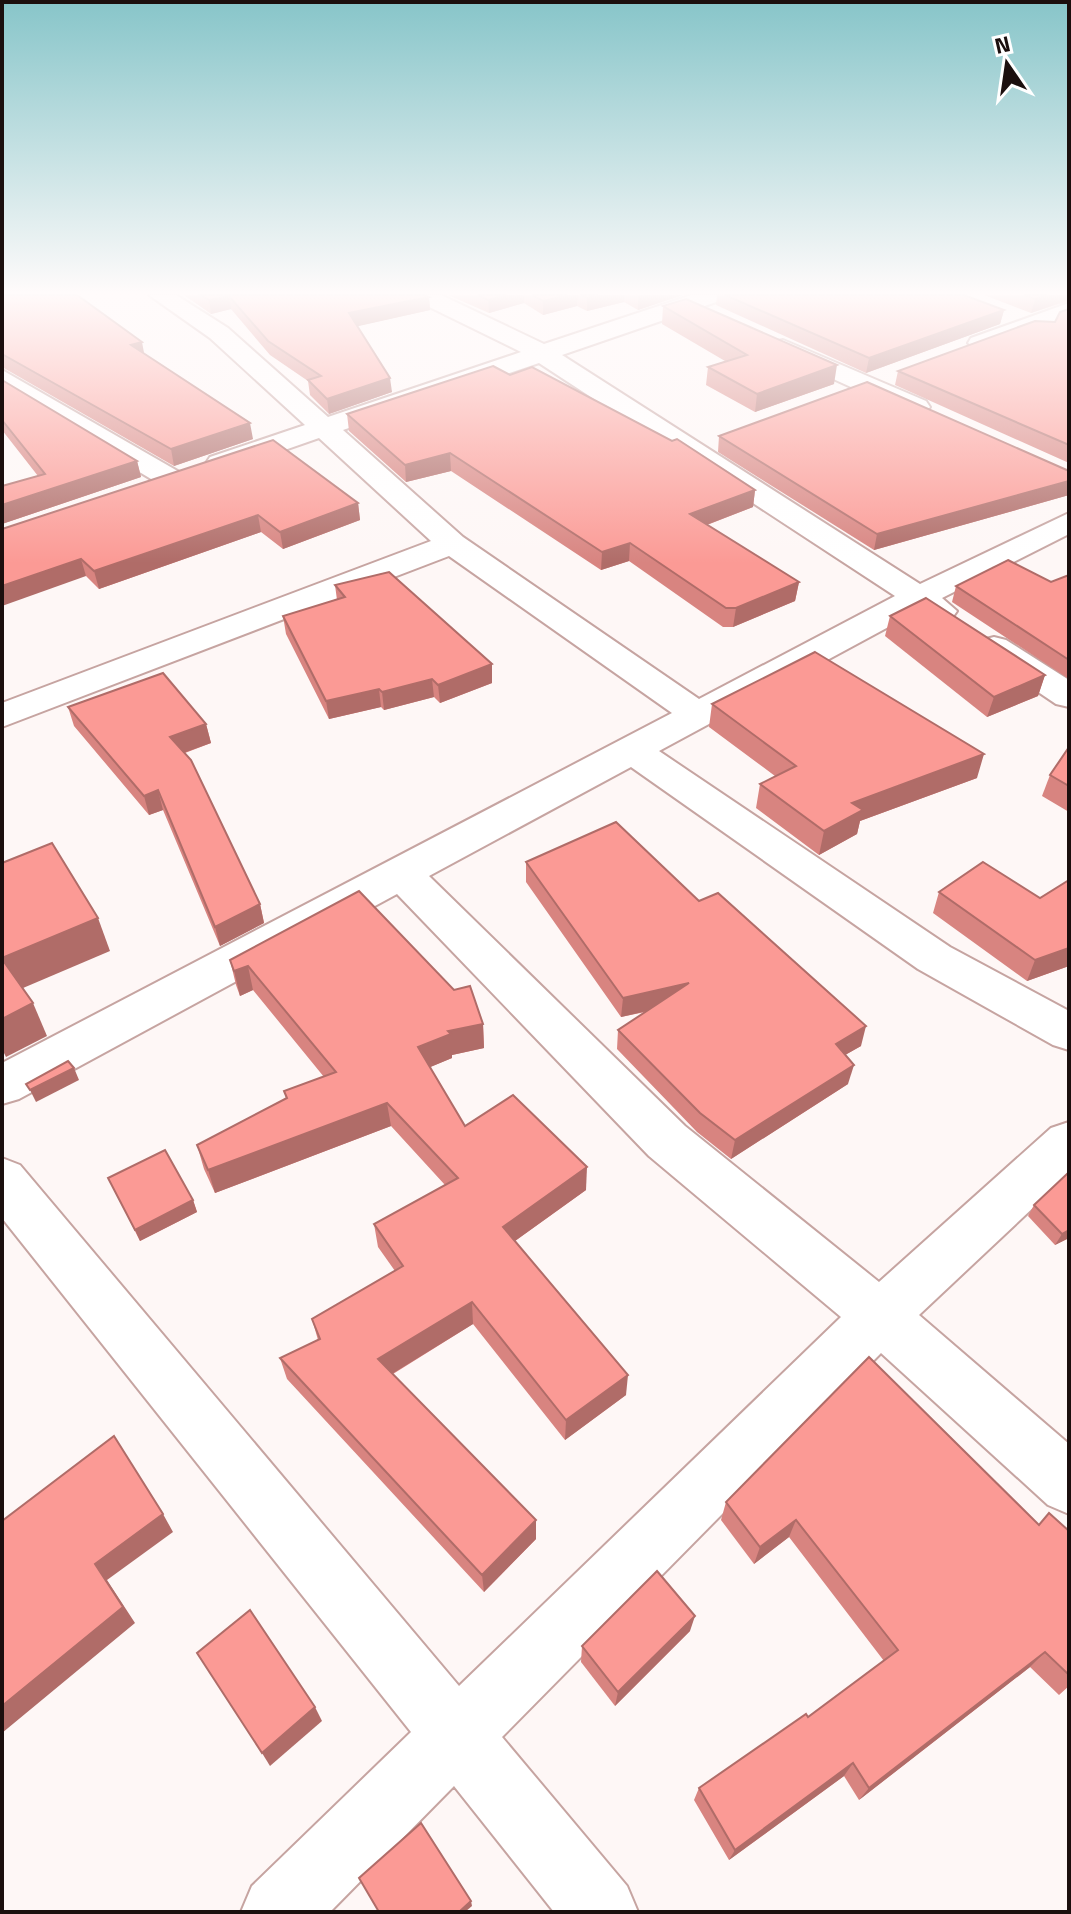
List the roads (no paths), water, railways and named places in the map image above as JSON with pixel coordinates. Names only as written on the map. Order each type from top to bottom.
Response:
[{"type":"street","points":[[13,384],[171,479]]},
{"type":"street","points":[[277,384],[452,544],[698,715]]},
{"type":"street","points":[[143,489],[446,384]]},
{"type":"street","points":[[590,384],[1069,696]]},
{"type":"street","points":[[839,396],[869,385],[940,418]]},
{"type":"street","points":[[689,449],[719,438]]},
{"type":"street","points":[[2,1085],[919,597],[1069,522]]},
{"type":"street","points":[[2,716],[452,544]]},
{"type":"street","points":[[632,750],[934,958],[1069,1032]]},
{"type":"street","points":[[401,873],[667,1141],[880,1316],[1069,1484]]},
{"type":"street","points":[[278,1912],[880,1316],[1069,1143]]},
{"type":"street","points":[[2,1180],[601,1912]]}]
